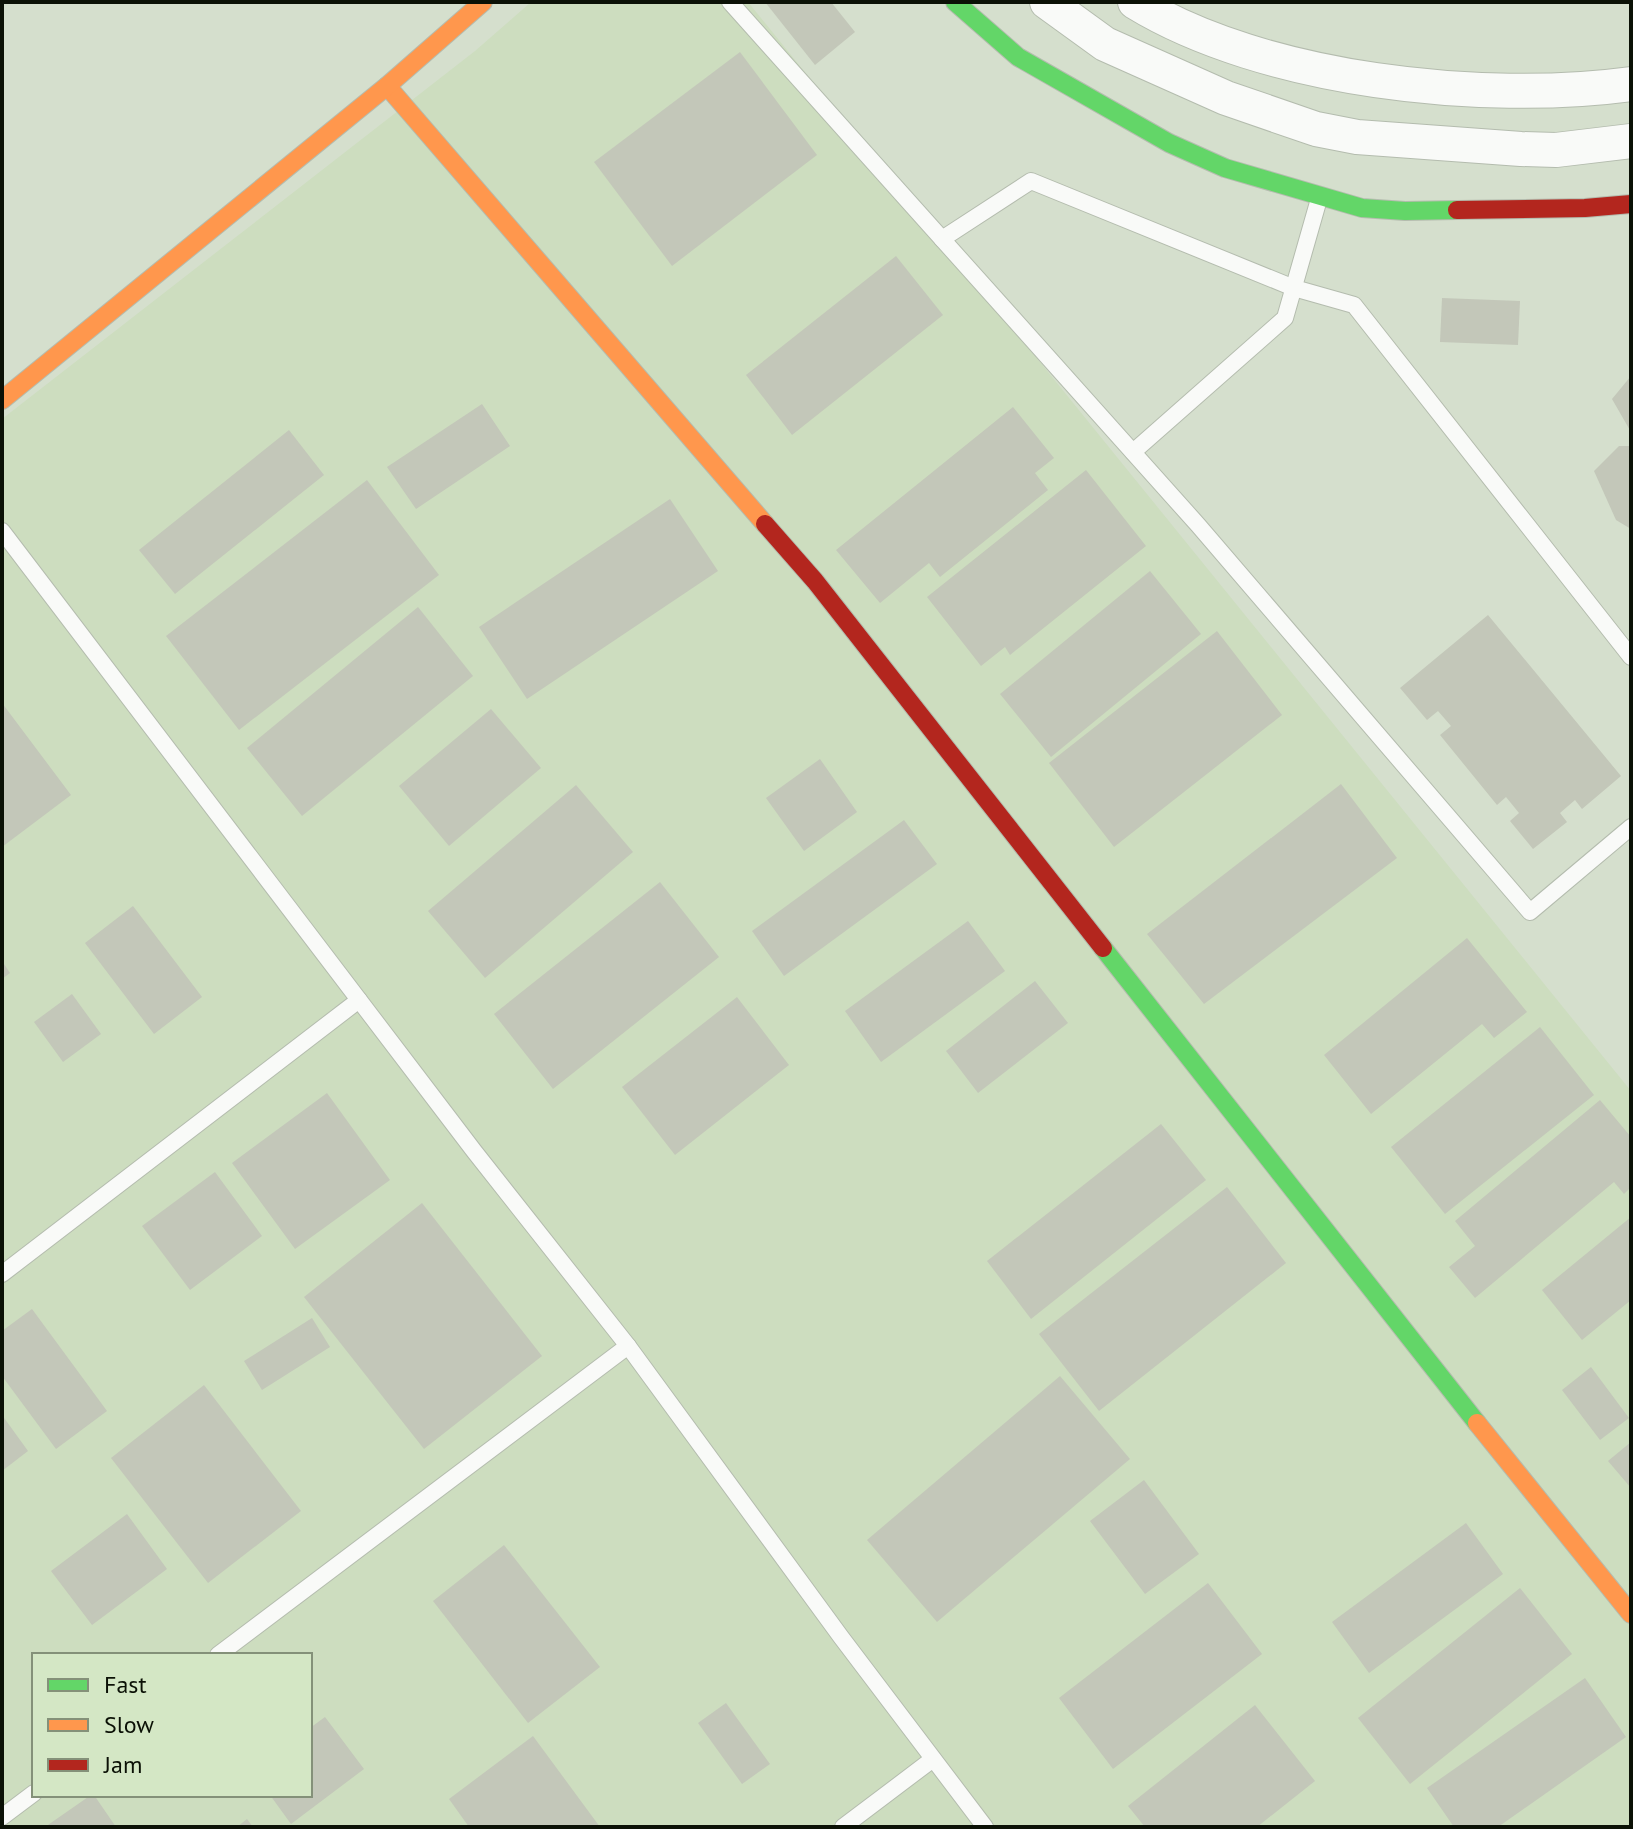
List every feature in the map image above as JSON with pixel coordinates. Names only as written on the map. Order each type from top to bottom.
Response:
[{"type":"street","points":[[2,400],[387,86],[483,2]]},
{"type":"street","points":[[955,2],[1018,57],[1169,143],[1225,168],[1362,208],[1405,211],[1585,208],[1631,204]]},
{"type":"street","points":[[1047,2],[1105,44],[1226,98],[1316,129],[1357,137],[1521,149],[1556,150],[1631,141]]},
{"type":"street","points":[[1135,2],[1170,23],[1201,36],[1329,73],[1468,88],[1585,90],[1631,84]]},
{"type":"street","points":[[387,86],[815,581],[1369,1288],[1631,1614]]},
{"type":"lane","points":[[730,2],[1133,452],[1530,912],[1631,827]]},
{"type":"lane","points":[[942,239],[1031,181],[1294,288],[1354,305],[1631,657]]},
{"type":"lane","points":[[1133,452],[1285,318],[1320,196]]},
{"type":"lane","points":[[2,531],[359,1000],[628,1346],[985,1827]]},
{"type":"lane","points":[[2,1274],[359,1000]]},
{"type":"lane","points":[[221,1653],[628,1346]]},
{"type":"lane","points":[[843,1827],[933,1759]]},
{"type":"lane","points":[[2,1817],[32,1794]]},
{"type":"shaded area","points":[[531,2],[748,2],[1631,1091],[1631,1827],[2,1827],[2,419],[475,51]]},
{"type":"building","points":[[765,2],[831,2],[855,32],[815,65]]},
{"type":"building","points":[[740,52],[817,155],[672,266],[594,162]]},
{"type":"building","points":[[896,256],[943,315],[792,435],[746,375]]},
{"type":"building","points":[[1442,298],[1520,301],[1518,345],[1440,342]]},
{"type":"building","points":[[1631,376],[1631,432],[1612,399]]},
{"type":"building","points":[[482,404],[510,446],[416,509],[387,467]]},
{"type":"building","points":[[1013,407],[1054,458],[1035,473],[1048,490],[940,577],[929,563],[880,603],[836,550]]},
{"type":"building","points":[[289,430],[324,475],[175,594],[139,550]]},
{"type":"building","points":[[1619,446],[1631,446],[1631,529],[1616,520],[1594,471]]},
{"type":"building","points":[[1086,470],[1146,546],[1010,655],[1005,647],[981,666],[927,597]]},
{"type":"building","points":[[367,480],[439,575],[239,730],[166,636]]},
{"type":"building","points":[[670,499],[718,571],[527,699],[479,627]]},
{"type":"building","points":[[1150,571],[1201,634],[1051,757],[1000,694]]},
{"type":"building","points":[[418,607],[473,676],[302,816],[247,748]]},
{"type":"building","points":[[1488,615],[1621,776],[1582,809],[1575,800],[1560,813],[1567,822],[1533,849],[1510,821],[1519,813],[1506,797],[1497,805],[1440,735],[1451,726],[1438,711],[1427,720],[1400,688]]},
{"type":"building","points":[[1217,631],[1282,715],[1114,847],[1049,763]]},
{"type":"building","points":[[2,703],[71,795],[2,847]]},
{"type":"building","points":[[491,709],[541,768],[449,846],[399,786]]},
{"type":"building","points":[[820,759],[857,812],[804,851],[766,798]]},
{"type":"building","points":[[1341,784],[1397,858],[1204,1004],[1147,934]]},
{"type":"building","points":[[576,785],[633,852],[485,978],[428,911]]},
{"type":"building","points":[[904,820],[937,864],[784,976],[752,931]]},
{"type":"building","points":[[660,882],[719,957],[553,1089],[494,1014]]},
{"type":"building","points":[[133,906],[202,997],[154,1034],[85,943]]},
{"type":"building","points":[[968,921],[1005,971],[881,1062],[845,1011]]},
{"type":"building","points":[[1467,938],[1527,1012],[1494,1038],[1482,1024],[1371,1114],[1324,1055]]},
{"type":"building","points":[[2,961],[10,973],[2,979]]},
{"type":"building","points":[[1035,981],[1068,1023],[978,1093],[946,1051]]},
{"type":"building","points":[[72,994],[101,1034],[63,1062],[34,1022]]},
{"type":"building","points":[[737,997],[789,1065],[675,1155],[622,1087]]},
{"type":"building","points":[[1540,1027],[1594,1095],[1445,1214],[1391,1147]]},
{"type":"building","points":[[327,1093],[390,1180],[295,1249],[232,1163]]},
{"type":"building","points":[[1600,1100],[1631,1137],[1631,1187],[1624,1194],[1614,1182],[1475,1298],[1449,1267],[1475,1246],[1455,1221]]},
{"type":"building","points":[[1161,1124],[1206,1180],[1031,1319],[987,1261]]},
{"type":"building","points":[[215,1172],[262,1236],[190,1290],[142,1226]]},
{"type":"building","points":[[1227,1187],[1286,1263],[1099,1411],[1039,1334]]},
{"type":"building","points":[[422,1203],[542,1356],[424,1449],[304,1297]]},
{"type":"building","points":[[1631,1217],[1631,1300],[1582,1340],[1542,1290]]},
{"type":"building","points":[[32,1309],[107,1411],[56,1449],[2,1376],[2,1331]]},
{"type":"building","points":[[312,1318],[330,1347],[262,1390],[244,1361]]},
{"type":"building","points":[[1591,1367],[1629,1418],[1600,1440],[1562,1390]]},
{"type":"building","points":[[1060,1376],[1130,1459],[937,1622],[867,1540]]},
{"type":"building","points":[[204,1385],[301,1511],[208,1583],[111,1458]]},
{"type":"building","points":[[2,1415],[28,1451],[2,1471]]},
{"type":"building","points":[[1631,1442],[1631,1488],[1608,1461]]},
{"type":"building","points":[[1144,1480],[1199,1554],[1145,1594],[1090,1521]]},
{"type":"building","points":[[127,1514],[167,1569],[92,1625],[51,1571]]},
{"type":"building","points":[[1466,1523],[1503,1574],[1369,1673],[1332,1622]]},
{"type":"building","points":[[504,1545],[600,1667],[528,1723],[433,1601]]},
{"type":"building","points":[[1208,1583],[1262,1654],[1113,1769],[1059,1698]]},
{"type":"building","points":[[1520,1588],[1572,1654],[1410,1784],[1358,1718]]},
{"type":"building","points":[[1585,1678],[1626,1737],[1498,1827],[1454,1827],[1427,1788]]},
{"type":"building","points":[[726,1703],[770,1764],[742,1784],[698,1723]]},
{"type":"building","points":[[1255,1705],[1315,1781],[1257,1827],[1145,1827],[1128,1806]]},
{"type":"building","points":[[325,1717],[364,1769],[291,1824],[271,1797],[312,1797],[312,1727]]},
{"type":"building","points":[[533,1736],[600,1827],[469,1827],[449,1799]]},
{"type":"building","points":[[88,1797],[95,1797],[116,1827],[45,1827]]},
{"type":"building","points":[[247,1819],[253,1827],[237,1827]]},
{"type":"traffic: fast","points":[[955,2],[1018,57],[1169,143],[1225,168],[1362,208],[1457,210]]},
{"type":"traffic: fast","points":[[1103,948],[1477,1423]]},
{"type":"traffic: slow","points":[[2,400],[387,86],[483,2]]},
{"type":"traffic: slow","points":[[387,86],[765,524]]},
{"type":"traffic: slow","points":[[1477,1423],[1631,1614]]},
{"type":"traffic: jam","points":[[1457,210],[1585,208],[1631,204]]},
{"type":"traffic: jam","points":[[765,524],[815,581],[1103,948]]}]
